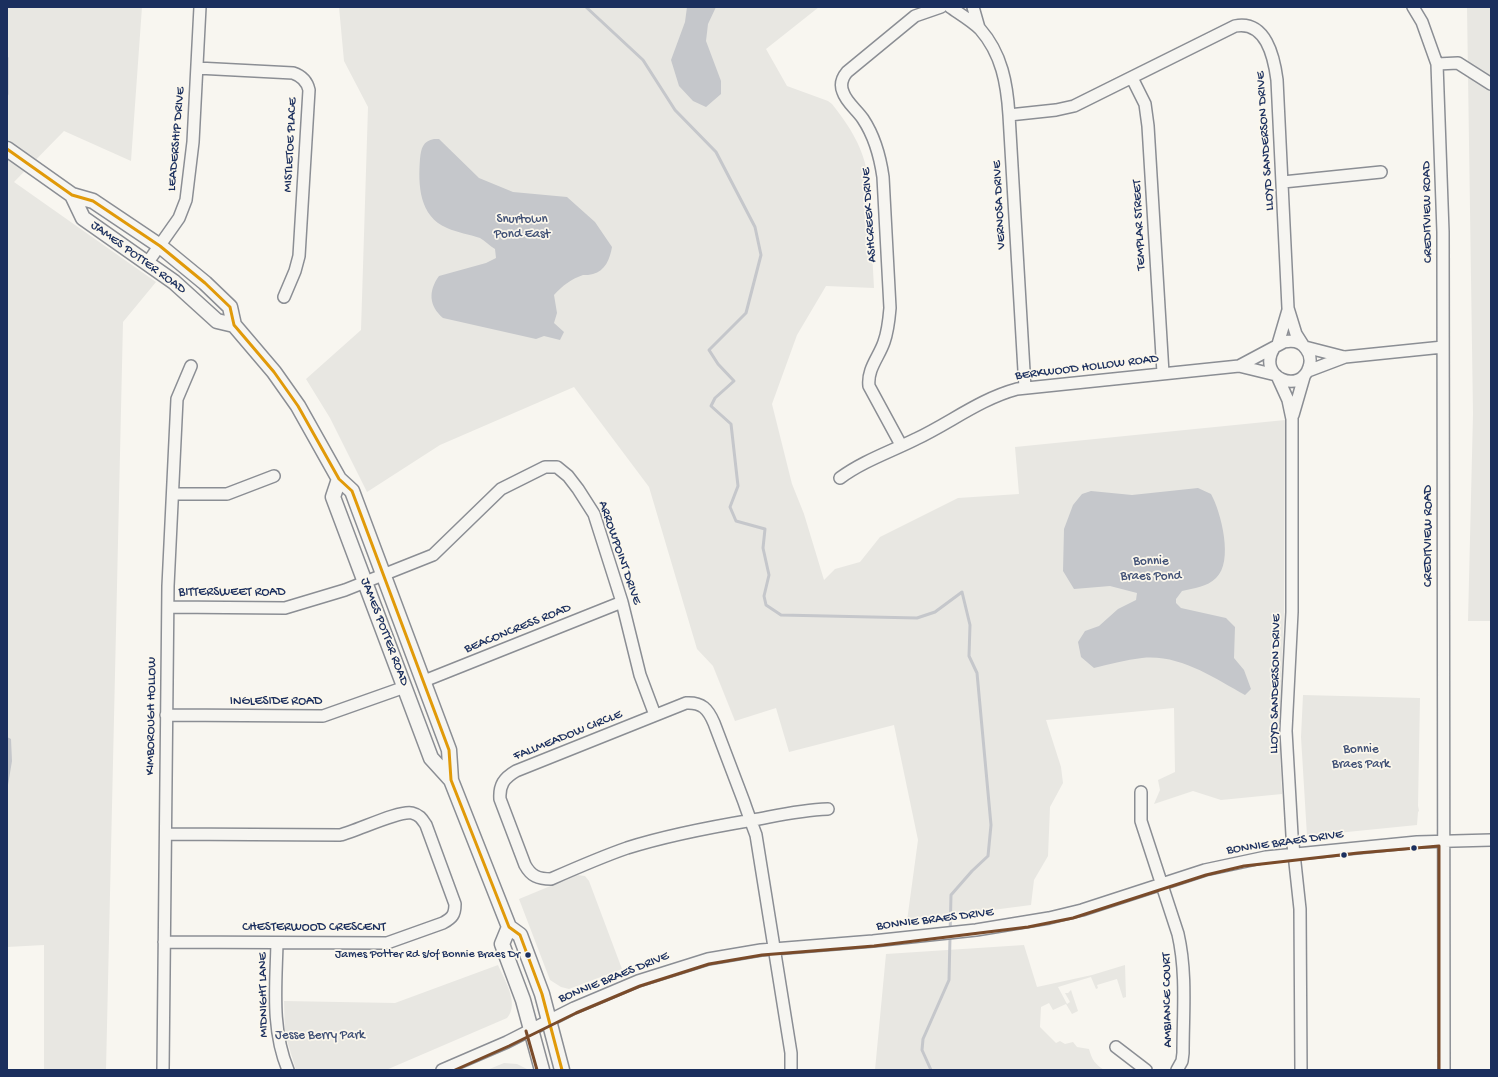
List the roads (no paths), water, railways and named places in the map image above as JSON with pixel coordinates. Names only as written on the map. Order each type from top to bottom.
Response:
[{"type":"main road","name":"JAMES POTTER ROAD","points":[[7,149],[72,195],[93,201],[160,246],[205,283],[230,307],[234,325],[274,372],[298,406],[339,479],[352,491],[450,750],[451,780],[509,927],[520,935],[542,994],[562,1070]]},
{"type":"main road","name":"JAMES POTTER ROAD","points":[[72,195],[83,218],[148,262],[174,282],[217,321],[234,325]]},
{"type":"main road","name":"JAMES POTTER ROAD","points":[[339,479],[333,497],[431,758],[451,780]]},
{"type":"main road","points":[[509,927],[502,944],[523,1000],[542,1070]]},
{"type":"street","name":"LEADERSHIP DRIVE","points":[[148,262],[180,218],[186,200],[190,179],[200,7]]},
{"type":"street","name":"ASHCREEK DRIVE","points":[[901,445],[869,386],[868,378],[886,337],[890,308],[883,177],[880,156],[873,137],[843,93],[841,85],[847,72],[917,11],[941,7]]},
{"type":"street","name":"VERNOSA DRIVE","points":[[950,7],[979,28]]},
{"type":"street","name":"VERNOSA DRIVE","points":[[973,7],[979,28],[993,48],[1002,66],[1006,81],[1025,388]]},
{"type":"street","name":"CREDITVIEW ROAD","points":[[1413,7],[1422,22],[1437,64],[1443,232],[1444,1070]]},
{"type":"street","name":"LLOYD SANDERSON DRIVE","points":[[1009,115],[1056,110],[1074,106],[1235,26],[1242,25],[1258,31],[1270,49],[1275,66],[1283,182],[1288,308],[1296,334],[1304,346]]},
{"type":"street","points":[[1437,64],[1458,63],[1491,84]]},
{"type":"street","name":"MISTLETOE PLACE","points":[[196,68],[293,73],[298,74],[307,82],[309,90],[299,256],[295,271],[284,298]]},
{"type":"street","name":"TEMPLAR STREET","points":[[1132,78],[1145,104],[1148,126],[1163,373]]},
{"type":"street","points":[[1283,182],[1381,172]]},
{"type":"street","name":"LLOYD SANDERSON DRIVE","points":[[1276,346],[1288,308]]},
{"type":"street","points":[[1345,357],[1304,346],[1291,340],[1276,346],[1271,353],[1270,365],[1277,377],[1291,382],[1345,357],[1443,347]]},
{"type":"street","name":"BERKWOOD HOLLOW ROAD","points":[[1239,366],[1276,346]]},
{"type":"street","points":[[1304,346],[1310,359],[1306,374]]},
{"type":"street","name":"KIMBOROUGH HOLLOW","points":[[163,1070],[168,607],[177,399],[191,366]]},
{"type":"street","name":"BERKWOOD HOLLOW ROAD","points":[[840,478],[856,466],[916,439],[990,398],[1025,388],[1239,366],[1277,377]]},
{"type":"street","name":"LLOYD SANDERSON DRIVE","points":[[1292,419],[1306,374]]},
{"type":"street","name":"LLOYD SANDERSON DRIVE","points":[[1277,377],[1288,400],[1292,419],[1292,612],[1286,731],[1294,854],[1300,914],[1301,1070]]},
{"type":"street","name":"ARROWPOINT DRIVE","points":[[365,582],[433,555],[501,490],[520,479],[551,466],[557,467],[568,476],[591,508],[622,602],[640,675],[655,715]]},
{"type":"street","points":[[173,494],[227,494],[274,476]]},
{"type":"street","name":"BITTERSWEET ROAD","points":[[168,607],[285,608],[365,582]]},
{"type":"street","name":"BEACONCRESS ROAD","points":[[424,681],[622,602]]},
{"type":"street","name":"INGLESIDE ROAD","points":[[166,715],[323,716],[405,687]]},
{"type":"street","name":"FALLMEADOW CIRCLE","points":[[750,820],[673,836],[628,848],[551,879],[543,879],[529,872],[500,799],[500,786],[504,779],[516,771],[686,703],[695,702],[702,704],[709,711],[750,820],[756,836],[791,1053],[791,1070]]},
{"type":"street","name":"AMBIANCE COURT","points":[[1141,792],[1141,821],[1178,934],[1183,966],[1183,1053],[1182,1061],[1177,1070]]},
{"type":"street","points":[[750,820],[800,810],[828,810]]},
{"type":"street","name":"CHESTERWOOD CRESCENT","points":[[164,942],[387,944],[451,919],[455,912],[455,904],[426,825],[421,817],[412,813],[402,814],[354,832],[340,835],[166,834]]},
{"type":"street","name":"BONNIE BRAES DRIVE","points":[[442,1070],[507,1042],[574,1008],[638,981],[714,957],[775,948],[873,941],[1027,922],[1071,913],[1221,866],[1294,854],[1417,842],[1491,840]]},
{"type":"street","name":"MIDNIGHT LANE","points":[[277,943],[276,1025],[279,1043],[288,1070]]},
{"type":"street","points":[[1116,1047],[1146,1070]]},
{"type":"waterway","points":[[586,7],[643,60],[675,110],[716,152],[755,227],[761,255],[746,313],[709,350],[718,364],[734,381],[715,398],[711,406],[731,424],[738,486],[730,507],[736,521],[765,529],[763,548],[769,575],[764,596],[766,605],[781,615],[917,618],[935,612],[962,592],[970,625],[969,656],[977,673],[991,825],[988,856],[972,871],[951,895],[949,980],[923,1039],[922,1050],[931,1070]]},
{"type":"waterway","points":[[7,58],[7,94]]},
{"type":"place","name":"James Potter Rd s/of Bonnie Braes Dr","points":[[528,955]]},
{"type":"park label","name":"Snurtown Pond East","points":[[522,228]]},
{"type":"park label","name":"Bonnie Braes Pond","points":[[1151,570]]},
{"type":"park label","name":"Bonnie Braes Park","points":[[1361,758]]},
{"type":"park label","name":"Jesse Berry Park","points":[[320,1036]]}]
